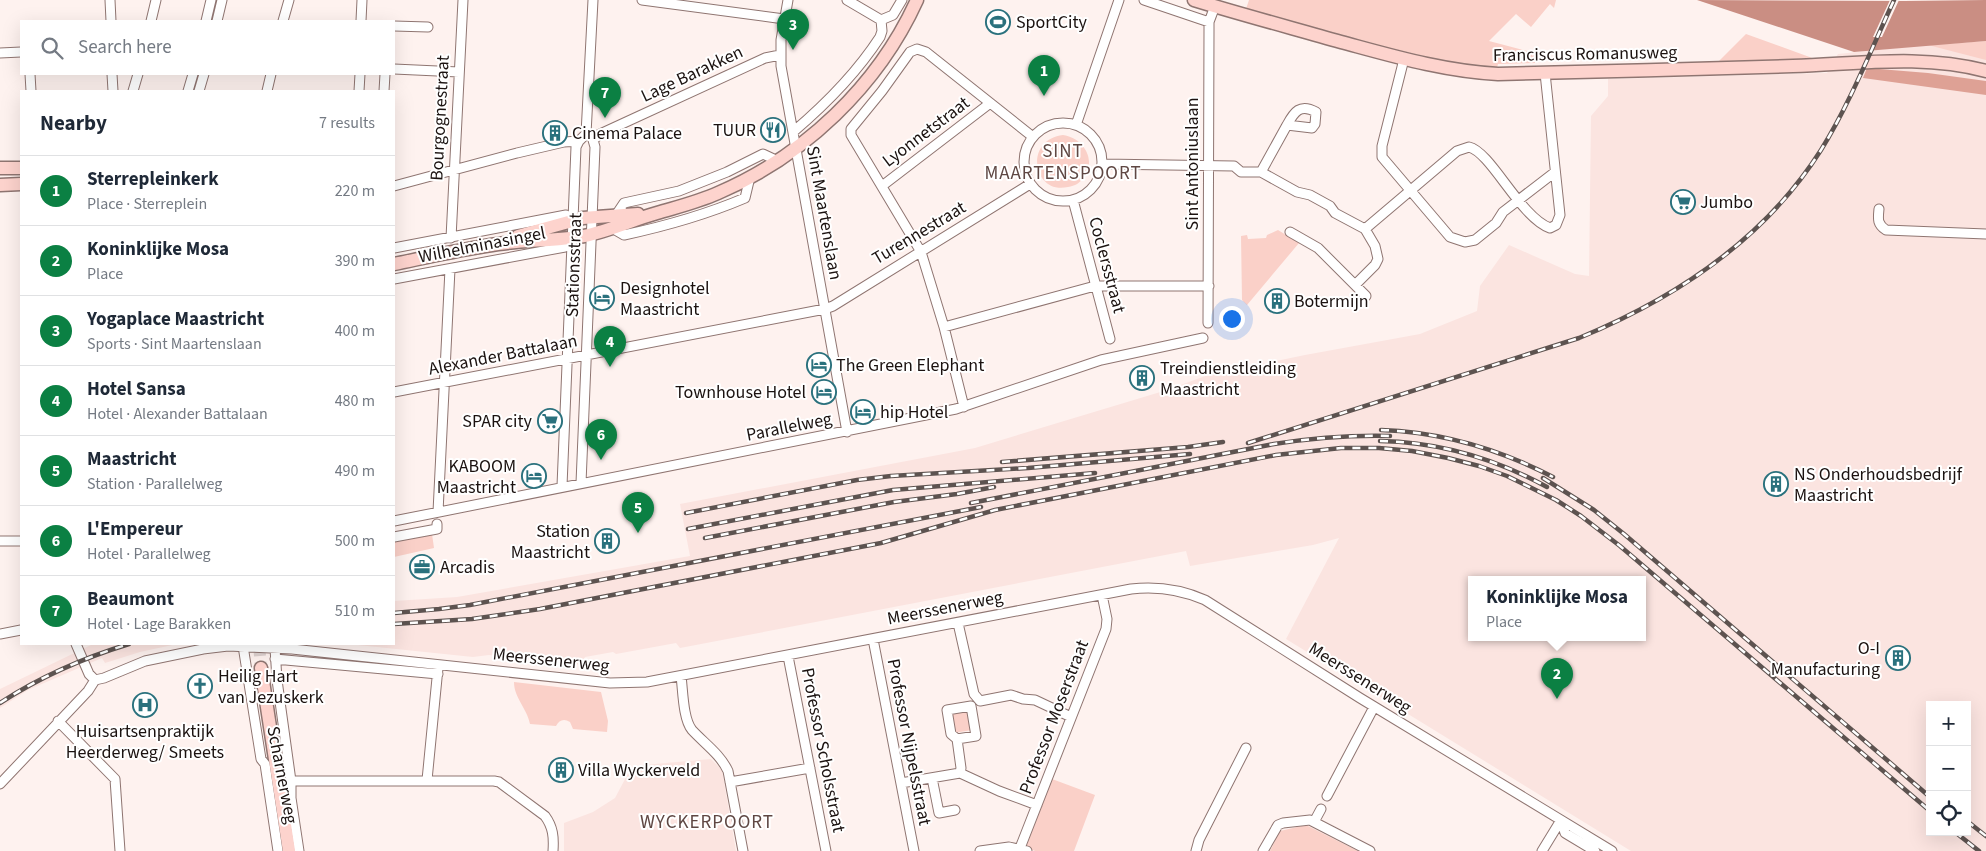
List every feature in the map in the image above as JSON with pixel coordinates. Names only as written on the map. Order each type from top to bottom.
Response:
[{"type":"street","points":[[110,0],[111,20]]},
{"type":"street","points":[[151,20],[156,0]]},
{"type":"street","points":[[206,20],[211,0]]},
{"type":"street","points":[[217,20],[222,0]]},
{"type":"street","points":[[283,20],[289,0]]},
{"type":"street","name":"Bourgognestraat","points":[[451,238],[463,0]]},
{"type":"street","points":[[586,138],[593,0]]},
{"type":"street","points":[[642,0],[784,19]]},
{"type":"street","name":"Sint Maartenslaan","points":[[788,0],[780,55],[792,132],[847,432]]},
{"type":"street","points":[[792,132],[823,106],[853,74],[880,37],[882,31],[880,20],[847,0]]},
{"type":"street","points":[[880,20],[893,15],[902,0]]},
{"type":"street","name":"Wilhelminasingel","points":[[395,264],[500,244],[592,234],[709,197],[750,177],[796,150],[840,110],[871,75],[896,39],[917,0]]},
{"type":"street","points":[[1076,125],[1119,0]]},
{"type":"street","points":[[1144,0],[1209,22]]},
{"type":"street","name":"Franciscus Romanusweg","points":[[1194,0],[1404,59],[1439,68],[1467,72],[1498,74],[1545,73],[1808,65],[1898,60],[1943,63],[1986,70]]},
{"type":"street","points":[[361,20],[362,5]]},
{"type":"street","name":"Sint Antoniuslaan","points":[[1208,323],[1209,22],[1215,6]]},
{"type":"street","points":[[395,26],[428,27]]},
{"type":"street","points":[[964,407],[944,327],[921,252],[851,135],[851,129],[888,84],[910,52],[917,49],[926,52],[989,104],[1033,137]]},
{"type":"street","points":[[0,53],[20,52]]},
{"type":"street","name":"Lage Barakken","points":[[395,186],[600,134],[765,58],[780,55]]},
{"type":"street","points":[[1404,59],[1381,151],[1382,157],[1450,238],[1465,242],[1475,240],[1496,224],[1503,212],[1555,172]]},
{"type":"street","points":[[395,70],[459,72]]},
{"type":"street","points":[[1365,229],[1457,151],[1469,147],[1479,152],[1518,200],[1543,225],[1550,228],[1556,226],[1560,215],[1545,73]]},
{"type":"street","points":[[30,75],[31,90]]},
{"type":"street","points":[[112,75],[113,90]]},
{"type":"street","points":[[133,90],[138,75]]},
{"type":"street","points":[[188,90],[193,75]]},
{"type":"street","points":[[199,90],[204,75]]},
{"type":"street","points":[[268,90],[271,75]]},
{"type":"street","points":[[359,90],[360,75]]},
{"type":"street","points":[[384,90],[385,75]]},
{"type":"street","name":"Lyonnetstraat","points":[[882,186],[989,104]]},
{"type":"street","points":[[1062,123],[1076,125],[1085,130],[1095,140],[1101,154],[1100,175],[1095,185],[1087,193],[1073,200],[1060,202],[1048,199],[1038,193],[1030,184],[1023,160],[1026,147],[1033,137],[1049,125],[1062,123]]},
{"type":"street","points":[[1261,172],[1287,125]]},
{"type":"street","name":"Stationsstraat","points":[[562,486],[576,147],[586,138],[595,147],[582,483]]},
{"type":"street","points":[[616,215],[624,203],[679,191],[726,172],[759,155],[766,154],[778,161]]},
{"type":"street","points":[[1102,164],[1234,166],[1241,172],[1261,172],[1297,192],[1310,195],[1330,206],[1335,213],[1365,229],[1375,246],[1378,259],[1375,265],[1355,285]]},
{"type":"street","points":[[0,168],[20,168]]},
{"type":"street","name":"Wilhelminasingel","points":[[612,228],[624,235],[703,215],[744,198],[750,177]]},
{"type":"street","points":[[0,185],[20,184]]},
{"type":"street","name":"Turennestraat","points":[[825,309],[833,306],[1030,184]]},
{"type":"street","name":"Coclersstraat","points":[[1073,200],[1110,339]]},
{"type":"street","points":[[1878,209],[1880,226],[1886,230],[1986,234]]},
{"type":"street","name":"Wilhelminasingel","points":[[500,244],[512,238],[592,217],[656,213]]},
{"type":"street","points":[[395,248],[566,215],[573,221]]},
{"type":"street","points":[[1290,232],[1318,248],[1366,296]]},
{"type":"street","name":"Wilhelminasingel","points":[[395,279],[565,247],[572,237]]},
{"type":"street","points":[[438,512],[450,269]]},
{"type":"street","points":[[944,327],[1095,286],[1209,286]]},
{"type":"street","name":"Alexander Battalaan","points":[[395,392],[825,309]]},
{"type":"street","name":"Parallelweg","points":[[395,521],[562,486],[847,432],[964,407],[1101,360],[1203,338]]},
{"type":"street","points":[[395,537],[437,529],[437,524]]},
{"type":"street","points":[[0,541],[20,541]]},
{"type":"street","name":"Meerssenerweg","points":[[275,659],[438,669],[622,684],[681,676],[1102,595],[1152,587],[1175,589],[1195,596],[1216,607],[1374,707],[1612,851]]},
{"type":"street","name":"Professor Moserstraat","points":[[1024,850],[1037,805],[1106,629],[1107,619],[1102,595]]},
{"type":"street","points":[[958,623],[974,694],[980,701],[1011,694],[1023,699],[1035,700],[1071,717]]},
{"type":"street","points":[[0,634],[20,630]]},
{"type":"street","name":"Professor Nijpelsstraat","points":[[873,639],[914,851]]},
{"type":"street","points":[[0,784],[88,691],[95,680],[89,674],[76,645]]},
{"type":"street","name":"Meerssenerweg","points":[[95,680],[145,661],[221,646],[275,648],[438,669]]},
{"type":"street","name":"Scharnerweg","points":[[243,646],[261,759],[265,764],[278,851]]},
{"type":"street","name":"Scharnerweg","points":[[275,648],[291,782],[291,798],[299,851]]},
{"type":"street","name":"Professor Scholsstraat","points":[[788,656],[826,851]]},
{"type":"street","name":"Scharnerweg","points":[[262,668],[288,851]]},
{"type":"street","points":[[427,780],[438,669]]},
{"type":"street","points":[[681,676],[687,720],[692,729],[722,759],[728,771],[743,851]]},
{"type":"street","points":[[1327,796],[1374,707]]},
{"type":"street","points":[[58,721],[115,779],[120,851]]},
{"type":"street","points":[[958,739],[960,774]]},
{"type":"street","points":[[1196,851],[1199,840],[1246,748]]},
{"type":"street","points":[[730,782],[810,768]]},
{"type":"street","points":[[901,783],[960,774],[1037,805]]},
{"type":"street","points":[[932,778],[939,813],[955,810]]},
{"type":"street","points":[[291,782],[427,780],[499,782],[545,816],[550,822],[553,832],[553,851]]},
{"type":"street","points":[[1314,822],[1321,809]]},
{"type":"street","points":[[1263,851],[1276,827],[1280,824],[1306,820],[1314,822],[1370,851]]},
{"type":"street","points":[[1542,851],[1561,820]]},
{"type":"street","name":"Meerssenerweg","points":[[1561,820],[1566,833],[1595,851]]},
{"type":"street","points":[[980,851],[1009,848],[1024,850]]},
{"type":"shaded area","points":[[1249,0],[1556,0],[1554,8],[1550,4],[1531,27],[1516,14],[1489,41],[1535,53],[1535,63],[1498,64],[1497,68],[1445,63],[1407,55],[1246,9]]},
{"type":"shaded area","points":[[1697,0],[1986,0],[1986,41],[1854,52]]},
{"type":"shaded area","points":[[1890,0],[1899,0],[1876,50],[1928,45],[1986,56],[1986,851],[1631,851],[1286,639],[1339,538],[1313,545],[1190,566],[1186,551],[680,648],[676,643],[616,654],[613,652],[585,657],[581,665],[489,655],[473,657],[358,645],[395,645],[395,601],[457,597],[690,556],[680,504],[975,448],[1167,390],[1208,375],[1420,334],[1477,311],[1480,286],[1509,245],[1575,274],[1589,276],[1591,116],[1608,96],[1608,79],[1827,73],[1838,54],[1866,51]]},
{"type":"shaded area","points":[[1746,34],[1815,59],[1718,62]]},
{"type":"shaded area","points":[[1986,41],[1986,60],[1928,45]]},
{"type":"shaded area","points":[[1867,68],[1928,73],[1986,81],[1986,95],[1863,78]]},
{"type":"shaded area","points":[[1063,135],[1077,140],[1082,145],[1086,150],[1089,163],[1084,177],[1079,183],[1071,187],[1056,187],[1047,183],[1040,175],[1037,166],[1042,146],[1050,139]]},
{"type":"shaded area","points":[[1278,230],[1299,243],[1247,305],[1242,300],[1241,236],[1247,235],[1248,239],[1266,238],[1267,235]]},
{"type":"shaded area","points":[[432,534],[434,548],[395,557],[395,541]]},
{"type":"shaded area","points":[[91,645],[172,645],[140,652],[105,663],[102,658],[28,690],[0,708],[0,689]]},
{"type":"shaded area","points":[[514,682],[601,692],[608,721],[607,732],[573,729],[570,722],[566,720],[560,721],[556,726],[530,724],[516,693]]},
{"type":"shaded area","points":[[968,710],[972,730],[954,733],[951,713]]},
{"type":"shaded area","points":[[711,759],[722,770],[736,851],[564,851],[564,823],[593,812],[615,798],[632,766]]},
{"type":"shaded area","points":[[1052,779],[1095,795],[1074,851],[1035,851],[1026,847]]},
{"type":"shaded area","points":[[1306,825],[1358,851],[1270,851],[1280,831]]},
{"type":"pier","points":[[1890,0],[1899,0],[1882,37],[1873,37]]},
{"type":"tunnel","points":[[259,645],[261,668]]},
{"type":"railway","points":[[1248,443],[1579,338],[1615,322],[1683,285],[1715,263],[1745,238],[1773,212],[1798,182],[1832,132],[1860,76],[1894,0]]},
{"type":"railway","points":[[1381,430],[1403,431],[1448,438],[1491,450],[1553,477]]},
{"type":"railway","points":[[971,503],[1274,444],[1332,437],[1390,436]]},
{"type":"railway","points":[[1380,441],[1424,445],[1466,454],[1508,468],[1547,487]]},
{"type":"railway","points":[[1002,462],[1188,447],[1223,442]]},
{"type":"railway","points":[[395,624],[472,619],[540,609],[881,543],[995,510],[1276,455],[1341,448],[1379,448],[1412,451],[1479,466],[1507,476],[1556,500],[1581,516],[1620,546],[1926,808]]},
{"type":"railway","points":[[686,513],[857,480],[891,476],[1028,468],[1190,454]]},
{"type":"railway","points":[[688,529],[893,490],[1095,473]]},
{"type":"railway","points":[[1543,478],[1594,510],[1624,534],[1926,794]]},
{"type":"railway","points":[[705,538],[894,502],[994,487]]},
{"type":"railway","points":[[395,613],[470,605],[981,507]]},
{"type":"railway","points":[[0,703],[62,669],[95,655],[126,645]]},
{"type":"railway","points":[[1971,824],[1986,836]]},
{"type":"railway","points":[[1960,836],[1979,851]]},
{"type":"place","name":"SportCity","points":[[998,22]]},
{"type":"place","name":"Yogaplace Maastricht","points":[[793,50]]},
{"type":"place","name":"Sterrepleinkerk","points":[[1044,96]]},
{"type":"place","name":"Beaumont","points":[[605,118]]},
{"type":"place","name":"TUUR","points":[[773,130]]},
{"type":"place","name":"Cinema Palace","points":[[555,133]]},
{"type":"place","name":"Jumbo","points":[[1683,202]]},
{"type":"place","name":"Designhotel Maastricht","points":[[602,298]]},
{"type":"place","name":"Botermijn","points":[[1277,301]]},
{"type":"place","name":"The Green Elephant","points":[[819,365]]},
{"type":"place","name":"Hotel Sansa","points":[[610,367]]},
{"type":"place","name":"Treindienstleiding Maastricht","points":[[1142,378]]},
{"type":"place","name":"Townhouse Hotel","points":[[824,392]]},
{"type":"place","name":"hip Hotel","points":[[863,412]]},
{"type":"place","name":"SPAR city","points":[[550,421]]},
{"type":"place","name":"L'Empereur","points":[[601,460]]},
{"type":"place","name":"KABOOM Maastricht","points":[[534,476]]},
{"type":"place","name":"NS Onderhoudsbedrijf Maastricht","points":[[1776,484]]},
{"type":"place","name":"Maastricht","points":[[638,533]]},
{"type":"place","name":"Station Maastricht","points":[[607,541]]},
{"type":"place","name":"Arcadis","points":[[422,567]]},
{"type":"place","name":"O-I Manufacturing","points":[[1898,658]]},
{"type":"place","name":"Heilig Hart van Jezuskerk","points":[[200,686]]},
{"type":"place","name":"Koninklijke Mosa","points":[[1557,699]]},
{"type":"place","name":"Huisartsenpraktijk Heerderweg/ Smeets","points":[[145,705]]},
{"type":"place","name":"Villa Wyckerveld","points":[[561,770]]},
{"type":"district","name":"SINT MAARTENSPOORT","points":[[1063,162]]},
{"type":"district","name":"WYCKERPOORT","points":[[707,822]]}]
